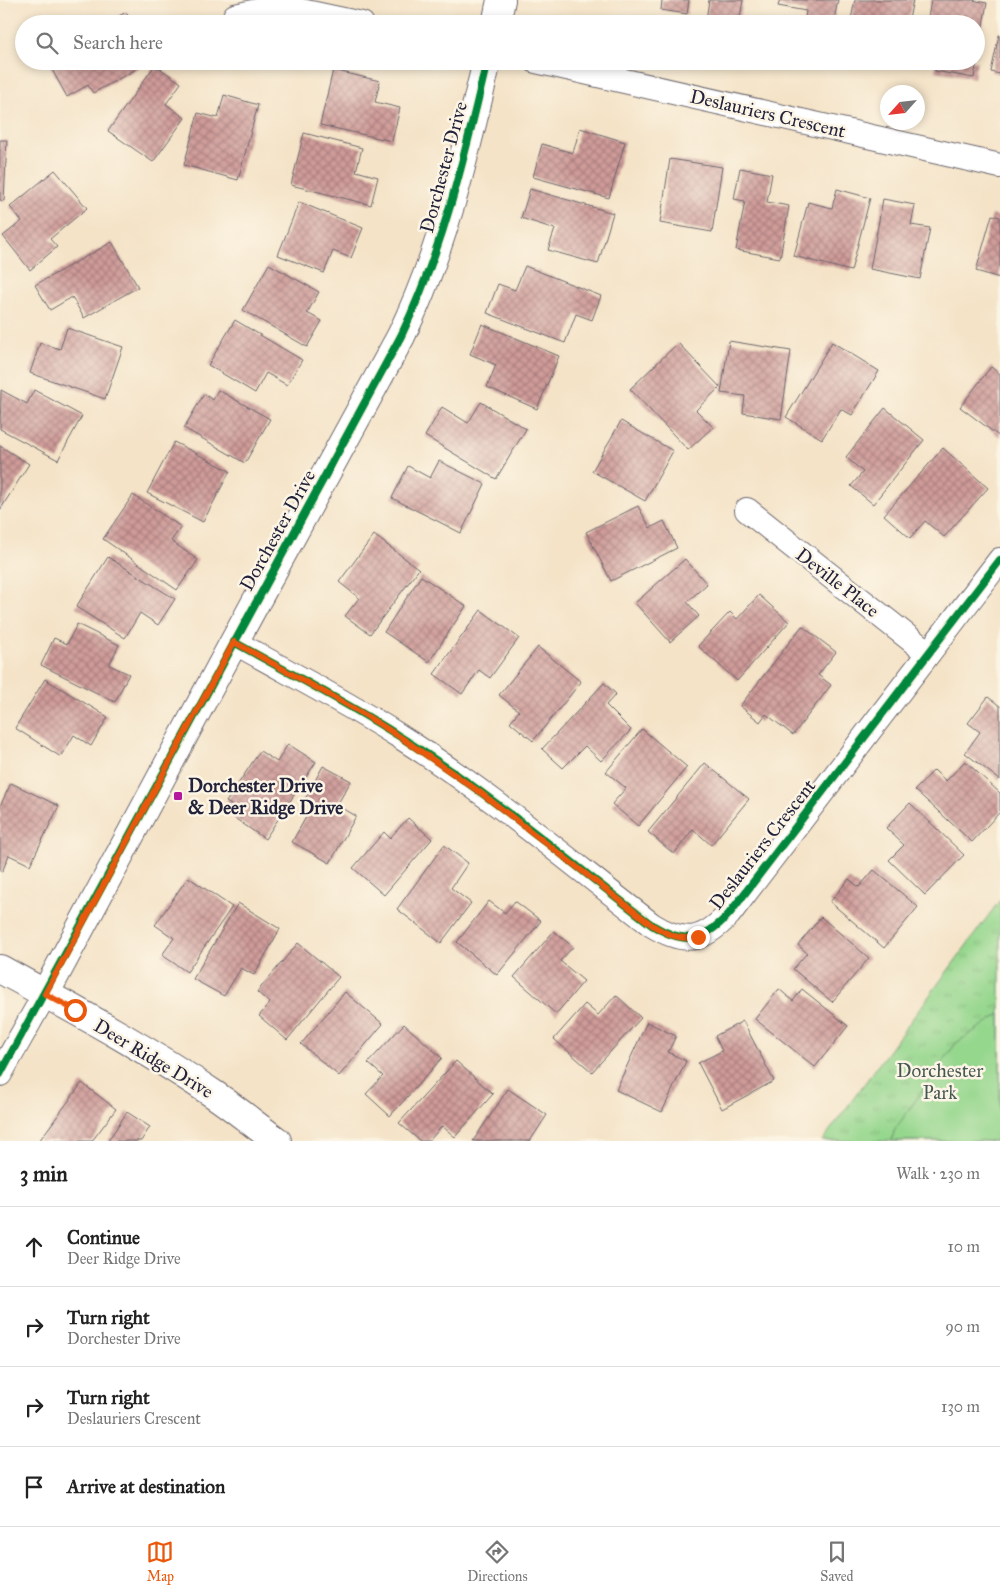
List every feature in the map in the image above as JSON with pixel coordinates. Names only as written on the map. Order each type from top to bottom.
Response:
[{"type":"street","points":[[498,15],[501,0]]},
{"type":"street","points":[[240,15],[276,7],[320,15]]},
{"type":"street","name":"Dorchester Drive","points":[[45,994],[414,309],[441,239],[455,192],[485,70]]},
{"type":"street","name":"Deslauriers Crescent","points":[[576,70],[1000,166]]},
{"type":"street","name":"Deville Place","points":[[747,510],[928,653]]},
{"type":"street","name":"Deslauriers Crescent","points":[[234,642],[360,712],[400,737],[481,793],[652,925],[676,937],[688,939],[708,933],[729,914],[1000,560]]},
{"type":"street","name":"Deer Ridge Drive","points":[[0,969],[166,1064],[217,1096],[276,1141]]},
{"type":"street","points":[[0,1074],[45,994]]},
{"type":"green space","name":"Dorchester Park","points":[[1000,900],[1000,1141],[822,1141]]},
{"type":"green space","points":[[1000,1014],[1000,1141],[892,1141],[894,1131],[956,1043]]},
{"type":"building","points":[[662,0],[689,0],[687,14],[661,10]]},
{"type":"building","points":[[709,0],[743,0],[740,15],[707,15]]},
{"type":"building","points":[[780,0],[838,0],[835,15],[805,15],[806,11],[778,6]]},
{"type":"building","points":[[855,0],[913,0],[910,15],[852,15]]},
{"type":"building","points":[[931,0],[972,0],[987,3],[985,15],[928,15]]},
{"type":"building","points":[[1000,35],[1000,74],[991,72]]},
{"type":"building","points":[[52,70],[135,70],[93,93],[88,85],[67,97]]},
{"type":"building","points":[[151,70],[162,70],[181,83],[166,104],[185,118],[153,162],[108,131]]},
{"type":"building","points":[[333,70],[380,81],[375,102],[400,108],[392,141],[320,125]]},
{"type":"building","points":[[935,70],[975,70],[974,78]]},
{"type":"building","points":[[224,95],[258,105],[238,180],[184,165],[198,113],[218,118]]},
{"type":"building","points":[[580,128],[625,142],[609,198],[533,177],[542,144],[573,153]]},
{"type":"building","points":[[304,133],[362,148],[356,171],[378,177],[371,205],[291,185]]},
{"type":"building","points":[[0,140],[7,140],[4,201],[0,200]]},
{"type":"building","points":[[670,159],[722,167],[712,232],[660,223]]},
{"type":"building","points":[[740,168],[772,174],[767,202],[789,206],[780,258],[736,250],[745,201],[734,199]]},
{"type":"building","points":[[55,170],[87,208],[50,239],[57,247],[30,270],[3,236],[22,221],[10,207]]},
{"type":"building","points":[[530,189],[613,213],[598,264],[548,250],[555,229],[521,218]]},
{"type":"building","points":[[837,189],[870,198],[851,271],[794,256],[808,202],[832,208]]},
{"type":"building","points":[[883,199],[915,205],[911,225],[930,228],[920,279],[870,269]]},
{"type":"building","points":[[299,202],[363,228],[351,258],[333,251],[324,273],[278,255]]},
{"type":"building","points":[[992,215],[1000,217],[1000,278],[976,271]]},
{"type":"building","points":[[112,242],[138,287],[84,318],[72,297],[50,310],[35,285]]},
{"type":"building","points":[[269,264],[319,292],[307,313],[322,321],[307,347],[243,310]]},
{"type":"building","points":[[525,266],[601,296],[592,320],[576,314],[565,343],[487,313],[498,284],[515,290]]},
{"type":"building","points":[[235,320],[302,360],[287,385],[266,373],[255,393],[208,365]]},
{"type":"building","points":[[482,324],[559,356],[537,409],[487,387],[496,365],[470,354]]},
{"type":"building","points":[[67,328],[123,347],[105,399],[30,373],[40,343],[60,349]]},
{"type":"building","points":[[729,341],[791,351],[781,419],[743,413],[745,396],[721,393]]},
{"type":"building","points":[[832,342],[879,371],[852,415],[841,409],[822,439],[786,417]]},
{"type":"building","points":[[678,343],[720,387],[696,410],[713,427],[688,450],[630,389]]},
{"type":"building","points":[[991,367],[1000,374],[1000,437],[960,407]]},
{"type":"building","points":[[1,390],[27,404],[34,390],[82,416],[58,460],[0,429]]},
{"type":"building","points":[[218,390],[270,419],[245,463],[184,428],[204,394],[213,400]]},
{"type":"building","points":[[481,402],[526,429],[496,479],[425,436],[442,407],[468,423]]},
{"type":"building","points":[[885,408],[924,440],[873,504],[851,486],[863,472],[846,457]]},
{"type":"building","points":[[621,421],[673,451],[645,501],[592,471]]},
{"type":"building","points":[[174,442],[230,471],[203,522],[147,493]]},
{"type":"building","points":[[0,446],[29,464],[0,510]]},
{"type":"building","points":[[943,448],[988,488],[944,537],[925,521],[910,538],[884,515]]},
{"type":"building","points":[[439,461],[485,484],[461,533],[392,498],[408,466],[430,478]]},
{"type":"building","points":[[133,495],[181,527],[171,541],[198,560],[177,590],[103,539]]},
{"type":"building","points":[[638,506],[650,528],[664,521],[677,548],[611,581],[586,532]]},
{"type":"building","points":[[374,535],[419,569],[370,634],[345,616],[359,598],[339,582]]},
{"type":"building","points":[[108,557],[175,599],[158,625],[140,613],[125,638],[76,607]]},
{"type":"building","points":[[685,559],[707,584],[687,602],[699,616],[670,642],[635,603]]},
{"type":"building","points":[[421,576],[466,606],[429,662],[384,632]]},
{"type":"building","points":[[759,595],[789,622],[737,681],[698,646],[730,612],[737,619]]},
{"type":"building","points":[[481,610],[519,638],[490,678],[479,670],[462,694],[434,674]]},
{"type":"building","points":[[77,624],[119,645],[109,665],[129,674],[115,702],[41,665],[54,638],[67,644]]},
{"type":"building","points":[[802,626],[836,652],[818,675],[831,685],[793,735],[766,714],[760,722],[740,706]]},
{"type":"building","points":[[538,647],[581,682],[533,741],[510,722],[519,711],[499,695]]},
{"type":"building","points":[[45,679],[108,717],[91,746],[74,735],[61,757],[15,728]]},
{"type":"building","points":[[604,683],[616,694],[606,705],[631,730],[601,761],[585,746],[563,768],[542,749]]},
{"type":"building","points":[[988,697],[1000,706],[1000,780],[965,753],[980,732],[968,723]]},
{"type":"building","points":[[642,729],[687,767],[638,826],[612,804],[626,788],[606,772]]},
{"type":"building","points":[[288,744],[316,762],[265,839],[233,817],[238,809],[226,802],[260,751],[277,762]]},
{"type":"building","points":[[965,761],[1000,793],[1000,812],[972,842],[915,790],[934,770],[946,781]]},
{"type":"building","points":[[705,763],[749,799],[711,845],[693,829],[674,854],[648,832]]},
{"type":"building","points":[[323,766],[351,781],[337,805],[356,816],[330,863],[292,842],[314,803],[305,799]]},
{"type":"building","points":[[11,783],[59,806],[30,865],[9,855],[2,872],[0,871],[0,806]]},
{"type":"building","points":[[910,803],[964,855],[925,895],[889,860],[904,845],[886,828]]},
{"type":"building","points":[[408,818],[432,839],[384,895],[353,868],[384,832],[390,838]]},
{"type":"building","points":[[444,845],[468,863],[451,888],[471,903],[441,943],[397,909]]},
{"type":"building","points":[[874,870],[918,907],[884,948],[830,902],[849,879],[859,887]]},
{"type":"building","points":[[188,877],[232,907],[187,972],[162,955],[174,938],[155,925]]},
{"type":"building","points":[[489,901],[505,913],[515,901],[541,921],[497,975],[457,942]]},
{"type":"building","points":[[238,903],[280,929],[254,975],[241,968],[224,996],[193,979]]},
{"type":"building","points":[[821,917],[869,958],[832,1002],[793,969],[807,953],[798,945]]},
{"type":"building","points":[[554,931],[573,947],[560,961],[584,981],[556,1014],[514,977]]},
{"type":"building","points":[[298,943],[339,977],[287,1040],[259,1016],[270,1003],[257,992]]},
{"type":"building","points":[[779,989],[793,1001],[802,989],[848,1026],[815,1067],[755,1019]]},
{"type":"building","points":[[345,992],[383,1024],[339,1076],[301,1044]]},
{"type":"building","points":[[616,995],[641,1018],[592,1072],[554,1039],[585,1004],[598,1015]]},
{"type":"building","points":[[743,1021],[774,1081],[722,1109],[698,1063],[722,1051],[715,1036]]},
{"type":"building","points":[[647,1022],[676,1036],[668,1052],[686,1061],[662,1112],[616,1090]]},
{"type":"building","points":[[404,1024],[442,1058],[390,1116],[366,1094],[383,1076],[368,1063]]},
{"type":"building","points":[[456,1061],[493,1094],[455,1137],[442,1126],[429,1141],[420,1141],[399,1123]]},
{"type":"building","points":[[82,1083],[116,1109],[92,1141],[39,1141]]},
{"type":"building","points":[[508,1089],[547,1115],[530,1141],[473,1141]]},
{"type":"building","points":[[127,1112],[150,1127],[141,1141],[108,1141]]},
{"type":"cycle path","points":[[0,1074],[401,336],[416,303],[441,236],[452,201],[485,70]]},
{"type":"cycle path","points":[[234,642],[359,711],[432,758],[528,828],[652,925],[674,936],[693,938],[711,930],[729,914],[1000,560]]},
{"type":"place","name":"Dorchester Drive & Deer Ridge Drive","points":[[178,796]]},
{"type":"route","points":[[75,1010],[45,994],[234,642],[360,712],[400,737],[481,793],[652,925],[676,937],[688,939],[698,937]]}]
